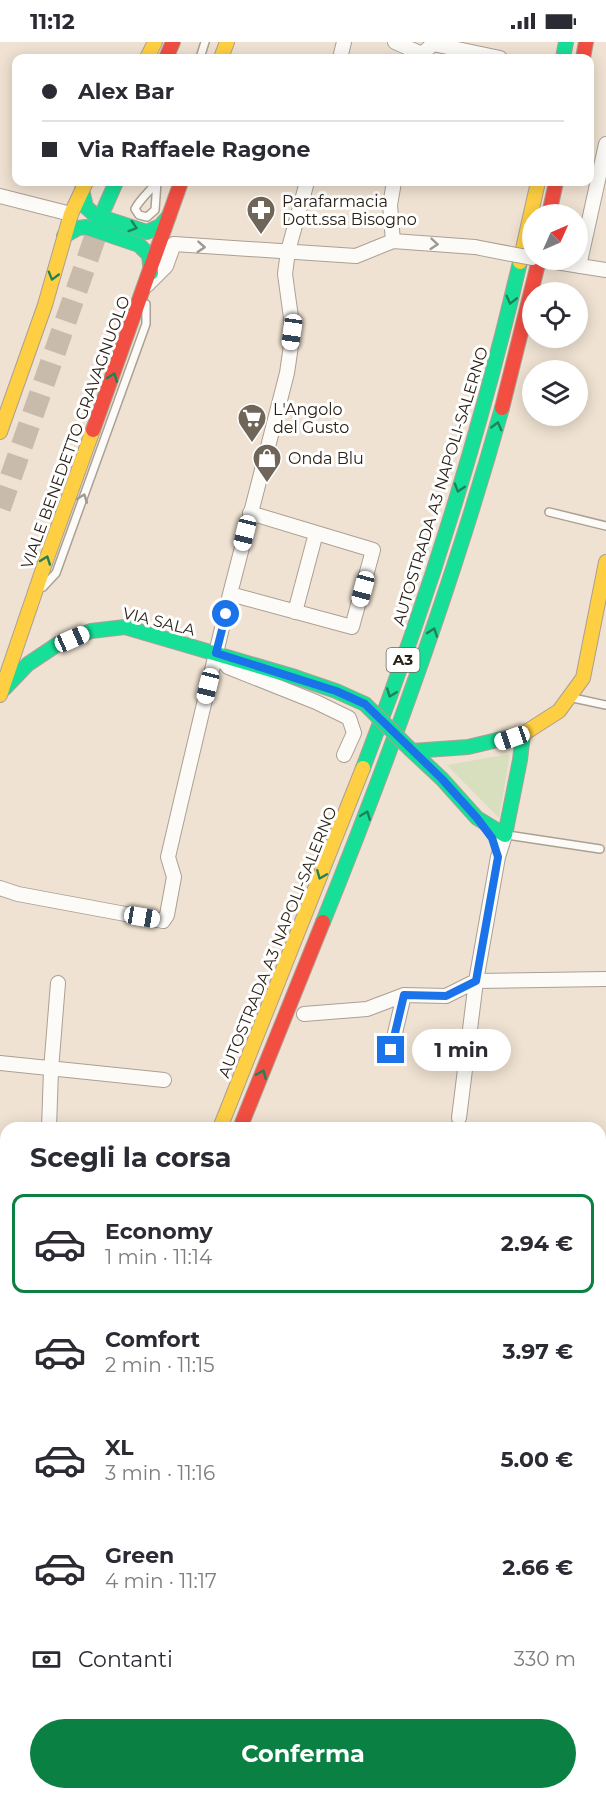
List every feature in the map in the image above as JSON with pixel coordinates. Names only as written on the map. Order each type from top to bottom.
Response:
[{"type":"main road","points":[[84,186],[86,207],[95,214],[147,232],[162,225],[170,214]]},
{"type":"main road","points":[[0,432],[32,345],[71,214],[84,186]]},
{"type":"main road","points":[[105,207],[114,186]]},
{"type":"main road","name":"VIALE BENEDETTO GRAVAGNUOLO","points":[[0,694],[22,623],[148,279],[180,186]]},
{"type":"main road","name":"AUTOSTRADA A3 NAPOLI-SALERNO","points":[[222,1122],[350,803],[417,621],[481,413],[537,186]]},
{"type":"main road","points":[[551,204],[555,186]]},
{"type":"main road","points":[[64,236],[78,228],[86,227],[139,245],[148,255],[148,279]]},
{"type":"main road","name":"A3","points":[[242,1122],[365,816],[432,635],[480,488],[538,270]]},
{"type":"main road","points":[[412,751],[454,749],[500,741],[523,734],[559,711],[583,678],[606,562]]},
{"type":"main road","points":[[22,623],[26,637],[34,643],[52,649]]},
{"type":"main road","name":"VIA SALA","points":[[0,694],[17,675],[52,649],[88,632],[108,627],[126,627],[336,691],[365,704],[412,751]]},
{"type":"main road","points":[[412,751],[442,779],[477,818],[505,835],[523,734]]},
{"type":"street","points":[[395,42],[418,54]]},
{"type":"street","points":[[424,54],[432,44],[481,54]]},
{"type":"street","points":[[588,225],[606,144]]},
{"type":"street","points":[[0,888],[18,894],[162,921],[167,915],[174,877],[168,857],[230,594],[286,373],[292,332],[285,274],[288,251],[307,186]]},
{"type":"street","points":[[393,186],[390,205],[393,241]]},
{"type":"street","points":[[0,196],[71,214]]},
{"type":"street","points":[[148,279],[166,266],[174,244],[356,256],[393,241],[475,247],[522,256]]},
{"type":"street","points":[[588,267],[606,270]]},
{"type":"street","points":[[230,594],[352,627],[373,550],[250,513]]},
{"type":"street","points":[[295,612],[315,533]]},
{"type":"street","points":[[216,653],[228,667],[316,702],[349,718],[354,733],[344,755]]},
{"type":"street","points":[[477,818],[492,838],[498,857]]},
{"type":"street","points":[[459,1118],[476,981],[498,857],[505,835]]},
{"type":"street","points":[[304,1014],[367,1009],[404,995],[446,996],[476,981],[606,979]]},
{"type":"street","points":[[49,1122],[58,983]]},
{"type":"street","points":[[391,1050],[404,995]]},
{"type":"street","points":[[0,1063],[164,1080]]},
{"type":"lane","points":[[154,186],[137,204],[135,208],[139,214],[147,217],[155,210],[157,186]]},
{"type":"lane","points":[[549,512],[606,526]]},
{"type":"lane","points":[[571,697],[606,705]]},
{"type":"lane","points":[[505,835],[600,849]]},
{"type":"green space","points":[[510,754],[499,818],[447,765]]},
{"type":"tunnel","points":[[0,508],[104,212]]},
{"type":"traffic: fast","points":[[564,54],[566,42]]},
{"type":"traffic: fast","points":[[105,207],[114,186]]},
{"type":"traffic: fast","points":[[82,190],[86,207],[95,215],[147,232],[160,226],[169,216]]},
{"type":"traffic: fast","points":[[64,236],[78,228],[86,227],[139,245],[149,255],[151,273]]},
{"type":"traffic: fast","points":[[363,768],[409,644],[470,454],[520,262]]},
{"type":"traffic: fast","points":[[323,922],[420,668],[463,539],[502,408]]},
{"type":"traffic: fast","points":[[4,689],[28,664],[58,644],[91,631],[125,627],[295,677]]},
{"type":"traffic: fast","points":[[295,677],[365,704],[412,751]]},
{"type":"traffic: fast","points":[[523,734],[505,835],[477,818],[442,779],[412,751],[468,747],[523,734]]},
{"type":"traffic: slow","points":[[149,54],[155,42]]},
{"type":"traffic: slow","points":[[222,54],[227,42]]},
{"type":"traffic: slow","points":[[0,432],[45,305],[71,214],[84,186]]},
{"type":"traffic: slow","points":[[520,262],[537,186]]},
{"type":"traffic: slow","points":[[0,695],[93,430]]},
{"type":"traffic: slow","points":[[523,734],[559,711],[583,678],[606,562]]},
{"type":"traffic: slow","points":[[222,1122],[363,768]]},
{"type":"traffic: jam","points":[[168,54],[173,42]]},
{"type":"traffic: jam","points":[[584,54],[586,42]]},
{"type":"traffic: jam","points":[[93,430],[180,186]]},
{"type":"traffic: jam","points":[[551,204],[555,186]]},
{"type":"traffic: jam","points":[[502,408],[536,270]]},
{"type":"traffic: jam","points":[[242,1122],[323,922]]},
{"type":"place","name":"Parafarmacia Dott.ssa Bisogno","points":[[261,236]]},
{"type":"place","name":"L'Angolo del Gusto","points":[[252,444]]},
{"type":"place","name":"Onda Blu","points":[[267,484]]},
{"type":"route","points":[[226,614],[216,653],[336,691],[365,704],[442,779],[492,838],[498,857],[476,981],[446,996],[404,995],[391,1050]]}]
